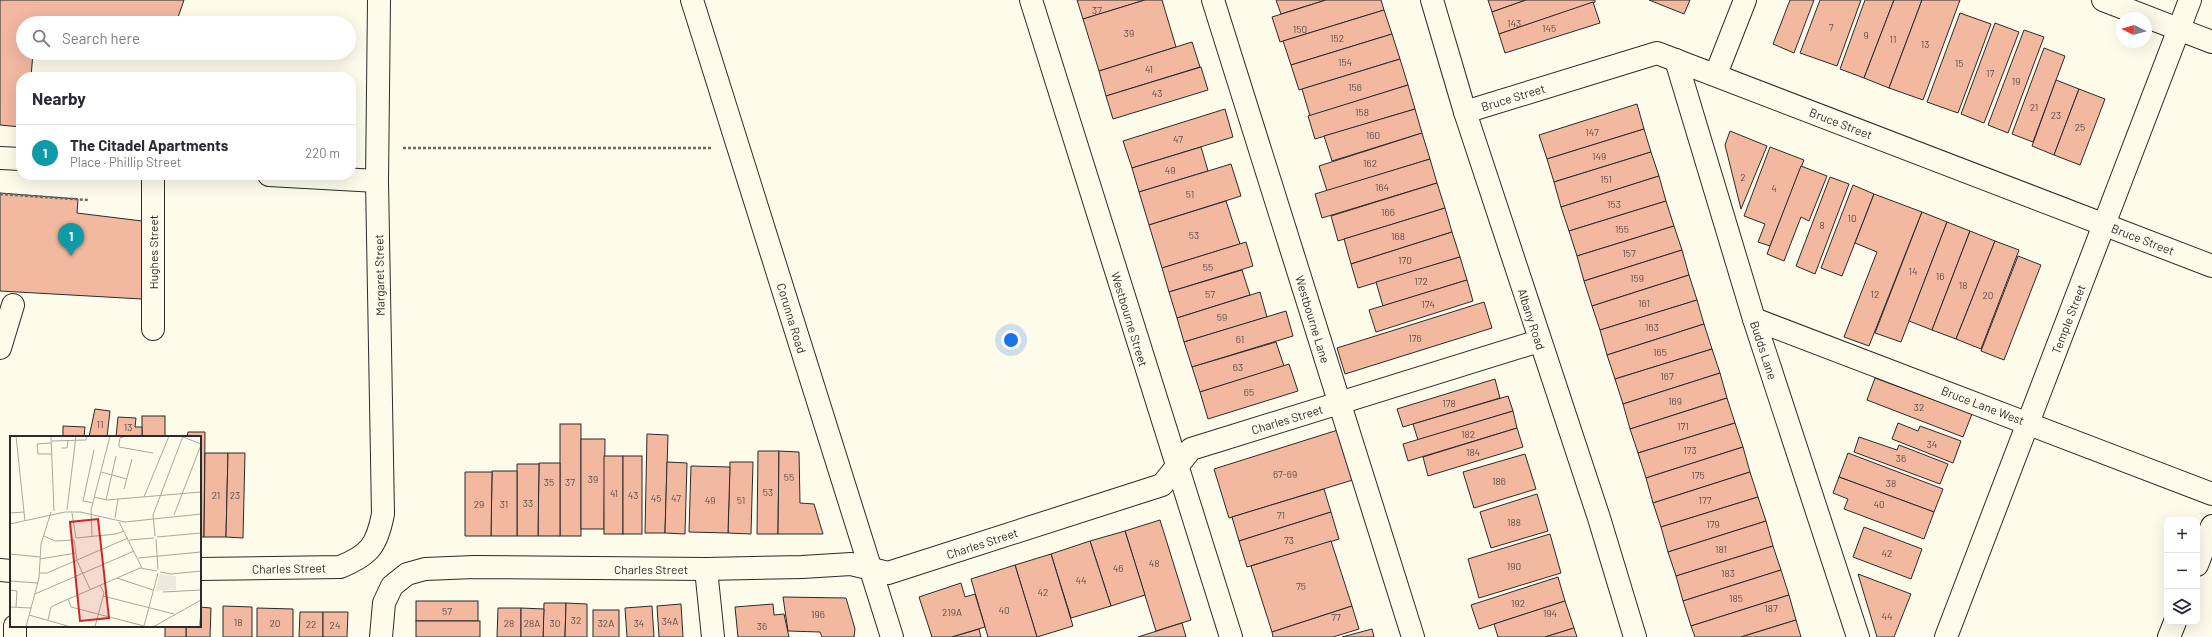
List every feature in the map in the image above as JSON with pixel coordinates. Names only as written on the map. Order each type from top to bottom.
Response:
[{"type":"street","name":"Margaret Street","points":[[372,548],[380,534],[383,514],[377,181],[379,0]]},
{"type":"street","name":"Corunna Road","points":[[692,0],[892,637]]},
{"type":"street","name":"Westbourne Street","points":[[1031,0],[1231,637]]},
{"type":"street","name":"Westbourne Lane","points":[[1213,0],[1413,637]]},
{"type":"street","name":"Albany Road","points":[[1432,0],[1465,112],[1539,341],[1599,518],[1635,637]]},
{"type":"street","points":[[1716,74],[1745,0]]},
{"type":"street","points":[[2103,0],[2212,42]]},
{"type":"street","name":"Temple Street","points":[[1946,637],[2027,422],[2105,225],[2190,0]]},
{"type":"street","name":"Bruce Street","points":[[1465,112],[1657,53],[1716,74],[2212,266]]},
{"type":"street","name":"Budds Lane","points":[[1676,60],[1754,319],[1858,637]]},
{"type":"street","points":[[0,158],[16,159]]},
{"type":"street","name":"Hughes Street","points":[[153,180],[153,329]]},
{"type":"street","points":[[356,180],[377,181]]},
{"type":"street","points":[[0,348],[13,305]]},
{"type":"street","name":"Bruce Lane West","points":[[1754,319],[2027,422],[2212,494]]},
{"type":"street","name":"Charles Street","points":[[381,637],[384,603],[392,586],[407,574],[426,569],[474,567],[706,569],[802,567],[852,564],[888,573],[1162,485],[1177,468],[1190,449],[1539,341]]},
{"type":"street","points":[[2200,557],[2212,526]]},
{"type":"street","name":"Charles Street","points":[[201,569],[340,568],[360,559],[372,548]]},
{"type":"street","points":[[706,569],[713,637]]},
{"type":"street","points":[[0,570],[10,571]]},
{"type":"street","points":[[2169,637],[2174,625]]},
{"type":"path","points":[[378,148],[738,148]]},
{"type":"path","points":[[0,194],[88,200]]},
{"type":"building","points":[[0,0],[184,0],[178,16],[16,16],[16,60],[32,60],[31,72],[16,72],[16,127],[0,125]]},
{"type":"building","points":[[1077,0],[1145,0],[1083,19]]},
{"type":"building","points":[[1145,0],[1162,0],[1176,47],[1099,71],[1083,19]]},
{"type":"building","points":[[1276,0],[1326,0],[1281,14]]},
{"type":"building","points":[[1326,0],[1381,0],[1384,10],[1280,42],[1272,17]]},
{"type":"building","points":[[1488,0],[1526,0],[1492,12]]},
{"type":"building","points":[[1526,0],[1595,0],[1595,2],[1499,34],[1492,12]]},
{"type":"building","points":[[1649,0],[1690,0],[1684,14]]},
{"type":"building","points":[[1790,0],[1814,0],[1794,53],[1773,44]]},
{"type":"building","points":[[1820,0],[1861,0],[1837,66],[1800,53]]},
{"type":"building","points":[[1865,0],[1894,0],[1864,78],[1840,69]]},
{"type":"building","points":[[1894,0],[1922,0],[1889,88],[1864,78]]},
{"type":"building","points":[[1922,0],[1960,0],[1923,100],[1889,88]]},
{"type":"building","points":[[1593,2],[1600,23],[1505,53],[1499,34]]},
{"type":"building","points":[[1384,10],[1392,34],[1291,65],[1283,41]]},
{"type":"building","points":[[1960,13],[1991,24],[1958,113],[1927,102]]},
{"type":"building","points":[[1995,23],[2019,32],[1984,123],[1961,114]]},
{"type":"building","points":[[2024,30],[2044,37],[2008,133],[1988,125]]},
{"type":"building","points":[[1392,34],[1400,59],[1299,90],[1291,65]]},
{"type":"building","points":[[1192,42],[1200,67],[1106,96],[1099,71]]},
{"type":"building","points":[[2044,48],[2065,56],[2033,142],[2012,134]]},
{"type":"building","points":[[1400,59],[1408,85],[1310,116],[1302,89]]},
{"type":"building","points":[[1201,67],[1208,90],[1113,119],[1106,96]]},
{"type":"building","points":[[2056,80],[2079,89],[2054,155],[2032,146]]},
{"type":"building","points":[[1408,85],[1415,109],[1315,139],[1308,116]]},
{"type":"building","points":[[2079,89],[2105,99],[2080,165],[2054,155]]},
{"type":"building","points":[[1637,104],[1644,129],[1547,159],[1539,135]]},
{"type":"building","points":[[1225,109],[1233,137],[1132,168],[1123,141]]},
{"type":"building","points":[[1415,109],[1422,133],[1332,161],[1324,136]]},
{"type":"building","points":[[1644,129],[1651,152],[1554,182],[1547,159]]},
{"type":"building","points":[[1730,131],[1767,146],[1741,209],[1725,145]]},
{"type":"building","points":[[1422,133],[1430,159],[1327,191],[1319,166]]},
{"type":"building","points":[[1201,147],[1208,171],[1139,192],[1132,168]]},
{"type":"building","points":[[1770,147],[1804,160],[1770,246],[1758,242],[1765,224],[1744,216]]},
{"type":"building","points":[[1651,152],[1659,176],[1561,207],[1554,182]]},
{"type":"building","points":[[1430,159],[1437,183],[1322,218],[1315,194]]},
{"type":"building","points":[[1231,164],[1241,196],[1149,225],[1139,192]]},
{"type":"building","points":[[1801,166],[1827,176],[1809,221],[1801,217],[1784,261],[1767,254]]},
{"type":"building","points":[[1659,176],[1666,201],[1569,231],[1561,207]]},
{"type":"building","points":[[1830,177],[1849,184],[1815,274],[1796,266]]},
{"type":"building","points":[[1437,183],[1445,208],[1338,241],[1331,216]]},
{"type":"building","points":[[1853,185],[1874,194],[1842,276],[1821,268]]},
{"type":"building","points":[[0,193],[78,199],[77,213],[142,221],[142,299],[0,291]]},
{"type":"building","points":[[1874,194],[1922,212],[1869,346],[1844,337],[1877,252],[1855,243]]},
{"type":"building","points":[[1226,201],[1240,244],[1162,268],[1149,225]]},
{"type":"building","points":[[1666,201],[1674,226],[1577,256],[1569,231]]},
{"type":"building","points":[[1445,208],[1452,232],[1351,264],[1344,239]]},
{"type":"building","points":[[1922,212],[1947,222],[1901,342],[1875,333]]},
{"type":"building","points":[[1947,222],[1970,231],[1932,330],[1909,321]]},
{"type":"building","points":[[1674,226],[1682,250],[1584,281],[1577,256]]},
{"type":"building","points":[[1970,231],[1995,241],[1956,339],[1932,330]]},
{"type":"building","points":[[1452,232],[1460,257],[1358,288],[1351,264]]},
{"type":"building","points":[[1995,241],[2019,250],[1981,349],[1956,339]]},
{"type":"building","points":[[1246,242],[1253,266],[1169,292],[1162,268]]},
{"type":"building","points":[[1682,250],[1689,275],[1592,306],[1584,281]]},
{"type":"building","points":[[2018,256],[2041,265],[2004,360],[1981,351]]},
{"type":"building","points":[[1460,257],[1467,280],[1383,306],[1376,282]]},
{"type":"building","points":[[1242,270],[1250,295],[1177,318],[1169,292]]},
{"type":"building","points":[[1689,275],[1697,300],[1600,330],[1592,306]]},
{"type":"building","points":[[1467,280],[1473,301],[1376,332],[1369,310]]},
{"type":"building","points":[[1260,292],[1267,317],[1184,342],[1177,318]]},
{"type":"building","points":[[1697,300],[1704,324],[1607,355],[1600,330]]},
{"type":"building","points":[[1484,302],[1492,328],[1345,374],[1337,348]]},
{"type":"building","points":[[1286,311],[1293,336],[1192,367],[1184,342]]},
{"type":"building","points":[[1704,324],[1712,349],[1615,379],[1607,355]]},
{"type":"building","points":[[1276,342],[1284,366],[1200,392],[1192,367]]},
{"type":"building","points":[[1712,349],[1720,373],[1623,404],[1615,379]]},
{"type":"building","points":[[1289,364],[1298,391],[1208,419],[1200,392]]},
{"type":"building","points":[[1720,373],[1727,398],[1630,429],[1623,404]]},
{"type":"building","points":[[1875,378],[1972,414],[1963,437],[1867,400]]},
{"type":"building","points":[[1495,379],[1500,398],[1403,427],[1397,409]]},
{"type":"building","points":[[1508,396],[1513,411],[1418,440],[1413,424]]},
{"type":"building","points":[[1727,398],[1735,423],[1638,453],[1630,429]]},
{"type":"building","points":[[95,409],[110,411],[107,436],[89,436]]},
{"type":"building","points":[[1513,411],[1517,428],[1408,461],[1403,444]]},
{"type":"building","points":[[142,416],[165,416],[165,436],[142,436]]},
{"type":"building","points":[[118,417],[136,418],[135,427],[142,427],[142,436],[116,436]]},
{"type":"building","points":[[1735,423],[1743,447],[1646,478],[1638,453]]},
{"type":"building","points":[[1898,423],[1918,431],[1920,426],[1961,441],[1953,463],[1892,439]]},
{"type":"building","points":[[560,424],[581,424],[581,536],[560,536]]},
{"type":"building","points":[[63,426],[85,427],[84,436],[63,436]]},
{"type":"building","points":[[1517,428],[1523,447],[1428,476],[1423,457]]},
{"type":"building","points":[[1341,429],[1356,479],[1229,518],[1214,469]]},
{"type":"building","points":[[188,432],[205,432],[204,537],[201,537],[201,436],[187,436]]},
{"type":"building","points":[[647,434],[668,435],[665,533],[645,533]]},
{"type":"building","points":[[1859,437],[1897,450],[1899,445],[1948,464],[1940,484],[1854,452]]},
{"type":"building","points":[[581,439],[605,439],[604,529],[581,529]]},
{"type":"building","points":[[1743,447],[1750,472],[1653,503],[1646,478]]},
{"type":"building","points":[[758,451],[779,451],[778,534],[757,534]]},
{"type":"building","points":[[779,451],[799,452],[800,503],[814,504],[823,534],[778,534]]},
{"type":"building","points":[[205,453],[228,453],[226,537],[204,537]]},
{"type":"building","points":[[228,453],[245,453],[243,538],[226,537]]},
{"type":"building","points":[[1848,453],[1943,489],[1934,512],[1839,477]]},
{"type":"building","points":[[1525,454],[1536,489],[1474,508],[1463,472]]},
{"type":"building","points":[[604,456],[623,456],[623,534],[604,534]]},
{"type":"building","points":[[623,456],[642,456],[642,534],[623,534]]},
{"type":"building","points":[[667,462],[687,463],[685,534],[665,533]]},
{"type":"building","points":[[730,462],[753,462],[751,534],[728,533]]},
{"type":"building","points":[[539,463],[560,463],[560,536],[538,536]]},
{"type":"building","points":[[517,464],[539,464],[538,536],[517,536]]},
{"type":"building","points":[[691,466],[730,467],[728,533],[689,532]]},
{"type":"building","points":[[492,471],[517,471],[517,536],[491,536]]},
{"type":"building","points":[[465,472],[492,472],[491,536],[465,536]]},
{"type":"building","points":[[1750,472],[1758,497],[1661,527],[1653,503]]},
{"type":"building","points":[[1839,477],[1934,512],[1924,539],[1844,509],[1848,499],[1833,493]]},
{"type":"building","points":[[1324,489],[1331,512],[1239,541],[1232,517]]},
{"type":"building","points":[[1537,494],[1548,531],[1491,548],[1480,512]]},
{"type":"building","points":[[1758,497],[1766,521],[1668,552],[1661,527]]},
{"type":"building","points":[[1331,512],[1339,539],[1247,567],[1239,541]]},
{"type":"building","points":[[1160,520],[1191,620],[1156,631],[1125,531]]},
{"type":"building","points":[[1766,521],[1773,546],[1676,576],[1668,552]]},
{"type":"building","points":[[1864,527],[1922,549],[1911,579],[1853,557]]},
{"type":"building","points":[[1125,531],[1145,595],[1111,606],[1090,541]]},
{"type":"building","points":[[1550,534],[1561,573],[1479,598],[1468,559]]},
{"type":"building","points":[[1090,541],[1111,606],[1071,618],[1051,554]]},
{"type":"building","points":[[1331,541],[1352,606],[1272,632],[1251,566]]},
{"type":"building","points":[[1773,546],[1781,570],[1683,601],[1676,576]]},
{"type":"building","points":[[1051,554],[1073,626],[1037,637],[1015,565]]},
{"type":"building","points":[[1015,565],[1037,637],[988,637],[971,579]]},
{"type":"building","points":[[1781,570],[1789,595],[1691,626],[1683,601]]},
{"type":"building","points":[[1858,574],[1911,594],[1894,637],[1877,637]]},
{"type":"building","points":[[1558,577],[1565,601],[1479,629],[1471,605]]},
{"type":"building","points":[[961,583],[965,597],[975,594],[985,627],[952,637],[932,637],[919,597]]},
{"type":"building","points":[[1789,595],[1796,620],[1741,637],[1695,637],[1691,626]]},
{"type":"building","points":[[783,597],[846,598],[855,629],[854,637],[822,637],[820,632],[788,631]]},
{"type":"building","points":[[416,601],[478,601],[478,621],[416,621]]},
{"type":"building","points":[[1565,601],[1574,628],[1545,637],[1498,637],[1494,624]]},
{"type":"building","points":[[544,603],[566,603],[565,637],[543,637]]},
{"type":"building","points":[[566,603],[587,604],[587,637],[565,637]]},
{"type":"building","points":[[681,604],[683,637],[659,637],[657,606]]},
{"type":"building","points":[[773,604],[774,615],[784,614],[789,637],[738,637],[735,607]]},
{"type":"building","points":[[223,606],[252,607],[252,637],[223,637]]},
{"type":"building","points":[[652,606],[654,637],[627,637],[625,608]]},
{"type":"building","points":[[1352,606],[1359,629],[1333,637],[1273,637],[1272,632]]},
{"type":"building","points":[[201,607],[211,608],[210,637],[186,637],[186,627],[201,627]]},
{"type":"building","points":[[257,608],[293,609],[293,637],[257,637]]},
{"type":"building","points":[[498,608],[521,608],[521,637],[497,637]]},
{"type":"building","points":[[521,608],[544,609],[543,637],[521,637]]},
{"type":"building","points":[[593,610],[619,610],[619,637],[593,637]]},
{"type":"building","points":[[300,612],[323,612],[323,637],[299,637]]},
{"type":"building","points":[[323,612],[348,612],[347,637],[323,637]]},
{"type":"building","points":[[1796,620],[1801,637],[1741,637]]},
{"type":"building","points":[[416,621],[480,621],[480,637],[416,637]]},
{"type":"building","points":[[1182,623],[1186,637],[1138,637]]},
{"type":"building","points":[[165,627],[186,627],[186,637],[165,637]]},
{"type":"building","points":[[1574,628],[1577,637],[1545,637]]},
{"type":"building","points":[[979,629],[981,637],[952,637],[976,630]]},
{"type":"building","points":[[1372,629],[1374,637],[1342,637]]},
{"type":"place","name":"The Citadel Apartments","points":[[71,256]]}]
